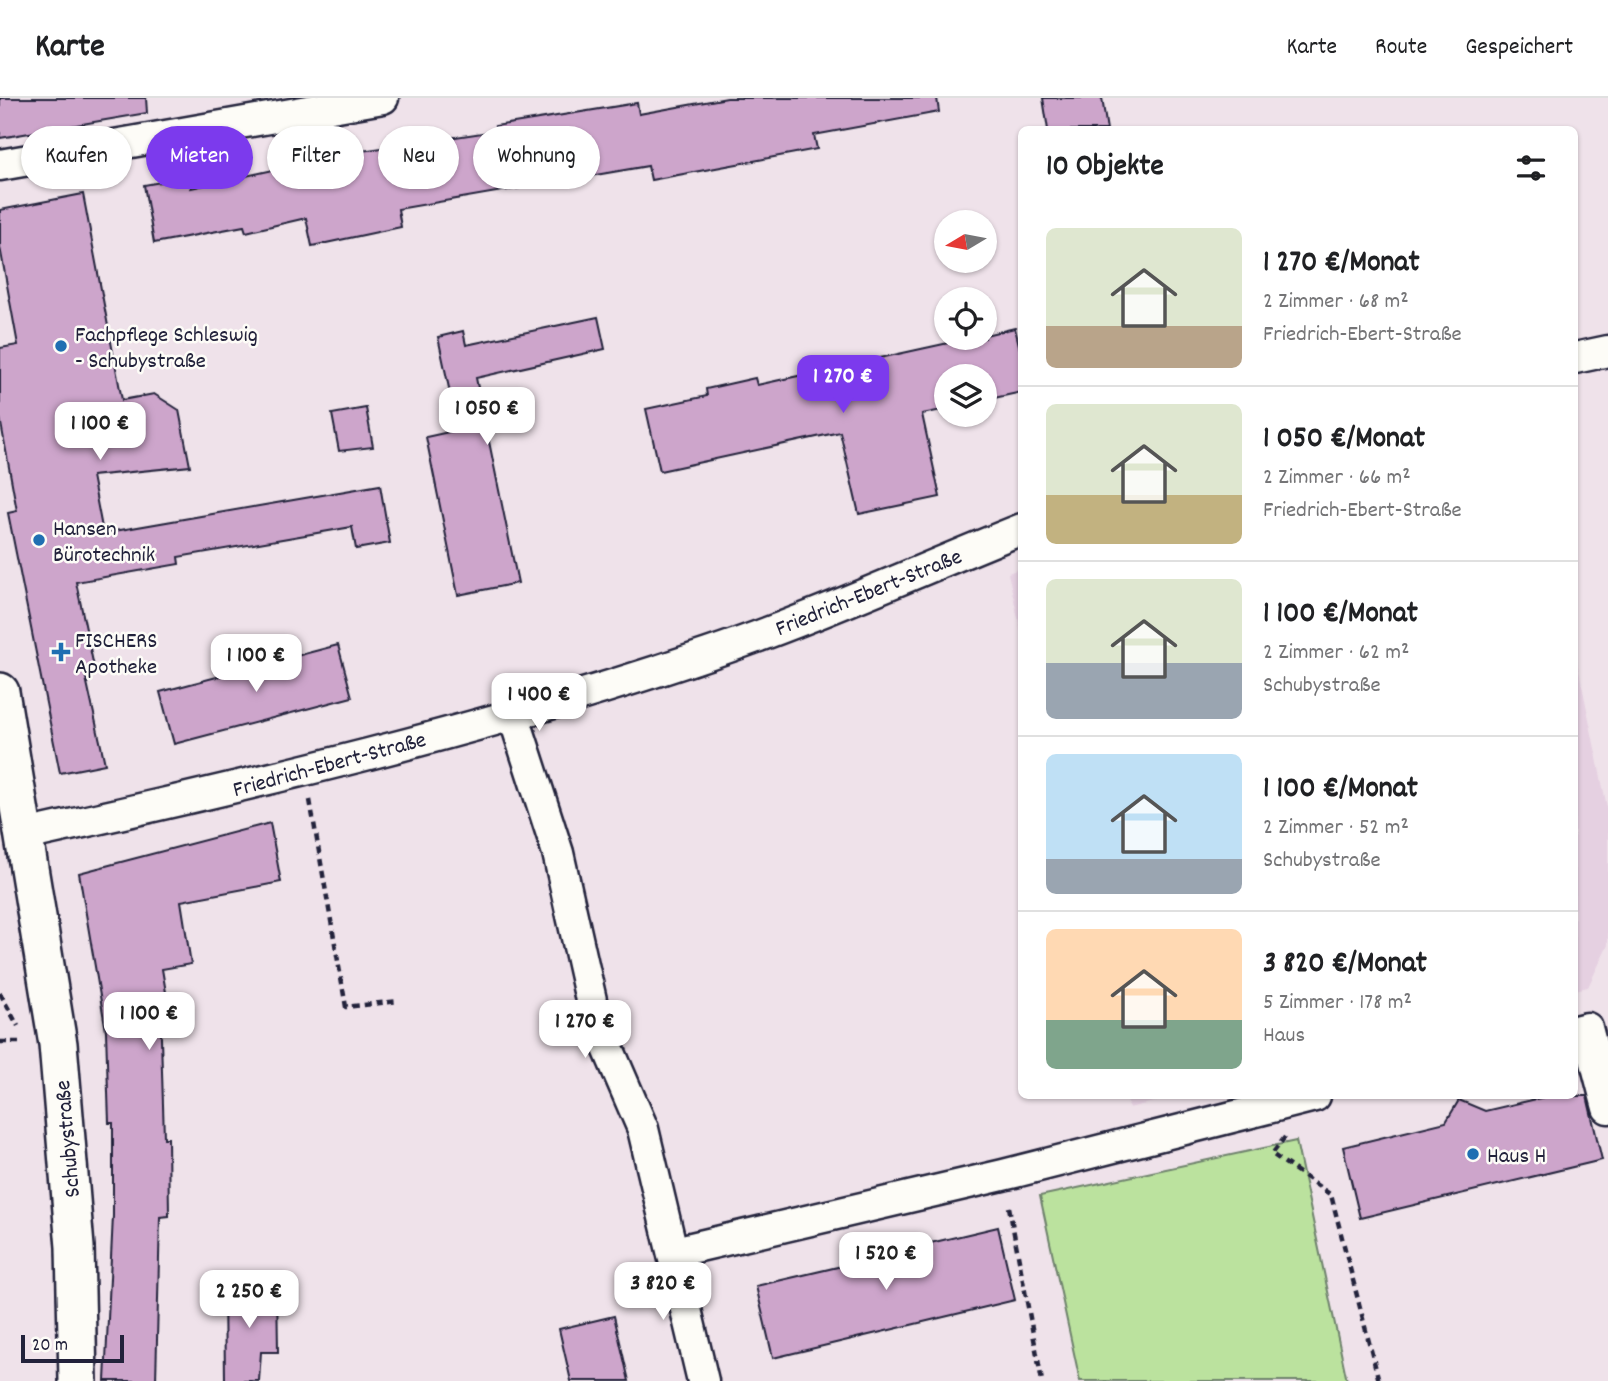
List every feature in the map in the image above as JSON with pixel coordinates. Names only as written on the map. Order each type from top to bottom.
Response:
[{"type":"street","points":[[0,165],[383,98]]},
{"type":"street","points":[[1578,357],[1608,351]]},
{"type":"street","name":"Friedrich-Ebert-Straße","points":[[12,838],[305,772],[513,714],[710,654],[1018,531]]},
{"type":"street","name":"Schubystraße","points":[[0,692],[12,838],[58,1044],[75,1247],[78,1381]]},
{"type":"street","points":[[513,714],[558,853],[595,1018],[642,1129],[674,1252],[703,1381]]},
{"type":"street","points":[[1578,1030],[1587,1028],[1608,1108]]},
{"type":"street","points":[[674,1252],[1003,1175],[1303,1099]]},
{"type":"path","points":[[305,772],[346,1007],[398,1001]]},
{"type":"path","points":[[0,993],[27,1042]]},
{"type":"path","points":[[1286,1135],[1272,1154],[1331,1195],[1379,1381]]},
{"type":"path","points":[[1003,1175],[1042,1381]]},
{"type":"shaded area","points":[[1018,569],[1018,618],[1008,573]]},
{"type":"shaded area","points":[[1578,666],[1608,812],[1608,945],[1588,987],[1578,989]]},
{"type":"shaded area","points":[[1127,1099],[1166,1099],[1129,1108]]},
{"type":"green space","points":[[1296,1141],[1347,1381],[1080,1381],[1040,1196]]},
{"type":"building","points":[[0,98],[146,98],[147,113],[71,126],[21,126],[21,134],[0,138]]},
{"type":"building","points":[[727,98],[937,98],[939,112],[814,135],[817,149],[651,180],[648,166],[600,174],[600,126],[495,126],[637,103],[639,114]]},
{"type":"building","points":[[1043,98],[1102,98],[1106,126],[1047,126]]},
{"type":"building","points":[[473,134],[473,189],[514,189],[398,209],[401,227],[312,246],[306,218],[246,232],[244,226],[154,243],[144,185],[146,189],[253,189],[253,174],[267,171],[267,189],[364,189],[364,151],[378,149],[378,189],[459,189],[459,137]]},
{"type":"building","points":[[83,194],[122,400],[154,394],[179,410],[190,466],[92,476],[103,533],[380,485],[390,543],[356,549],[352,527],[178,557],[179,564],[76,582],[94,667],[84,669],[105,764],[60,773],[8,513],[17,511],[0,418],[0,348],[18,345],[0,247],[0,210]]},
{"type":"building","points":[[598,317],[605,349],[476,378],[518,583],[458,595],[426,437],[458,430],[438,337],[463,331],[466,345]]},
{"type":"building","points":[[1015,328],[1018,341],[1018,393],[997,397],[997,364],[934,364],[934,412],[922,414],[940,497],[859,514],[840,432],[660,471],[646,409],[707,396],[706,389],[755,378],[757,385],[934,346],[934,350],[997,350],[997,332]]},
{"type":"building","points":[[366,408],[373,447],[339,451],[332,414]]},
{"type":"building","points":[[338,645],[352,697],[174,744],[160,692]]},
{"type":"building","points":[[270,823],[281,882],[181,901],[191,964],[162,969],[168,1004],[160,1005],[164,1138],[168,1138],[169,1216],[160,1217],[156,1381],[105,1381],[113,1216],[113,1123],[109,1123],[106,1031],[79,873]]},
{"type":"building","name":"Haus H","points":[[1578,1096],[1587,1096],[1602,1160],[1360,1218],[1343,1147],[1446,1122],[1459,1100],[1485,1111],[1536,1099],[1578,1099]]},
{"type":"building","points":[[998,1227],[1015,1300],[773,1358],[756,1286],[859,1262],[873,1239],[897,1251]]},
{"type":"building","points":[[277,1285],[278,1352],[261,1352],[259,1381],[225,1381],[224,1287]]},
{"type":"building","points":[[614,1316],[629,1381],[571,1381],[559,1329]]},
{"type":"place","name":"Fachpflege Schleswig - Schubystraße","points":[[61,346]]},
{"type":"place","name":"Hansen Bürotechnik","points":[[39,540]]},
{"type":"place","name":"FISCHERS Apotheke","points":[[61,652]]},
{"type":"place","name":"Haus H","points":[[1473,1154]]}]
